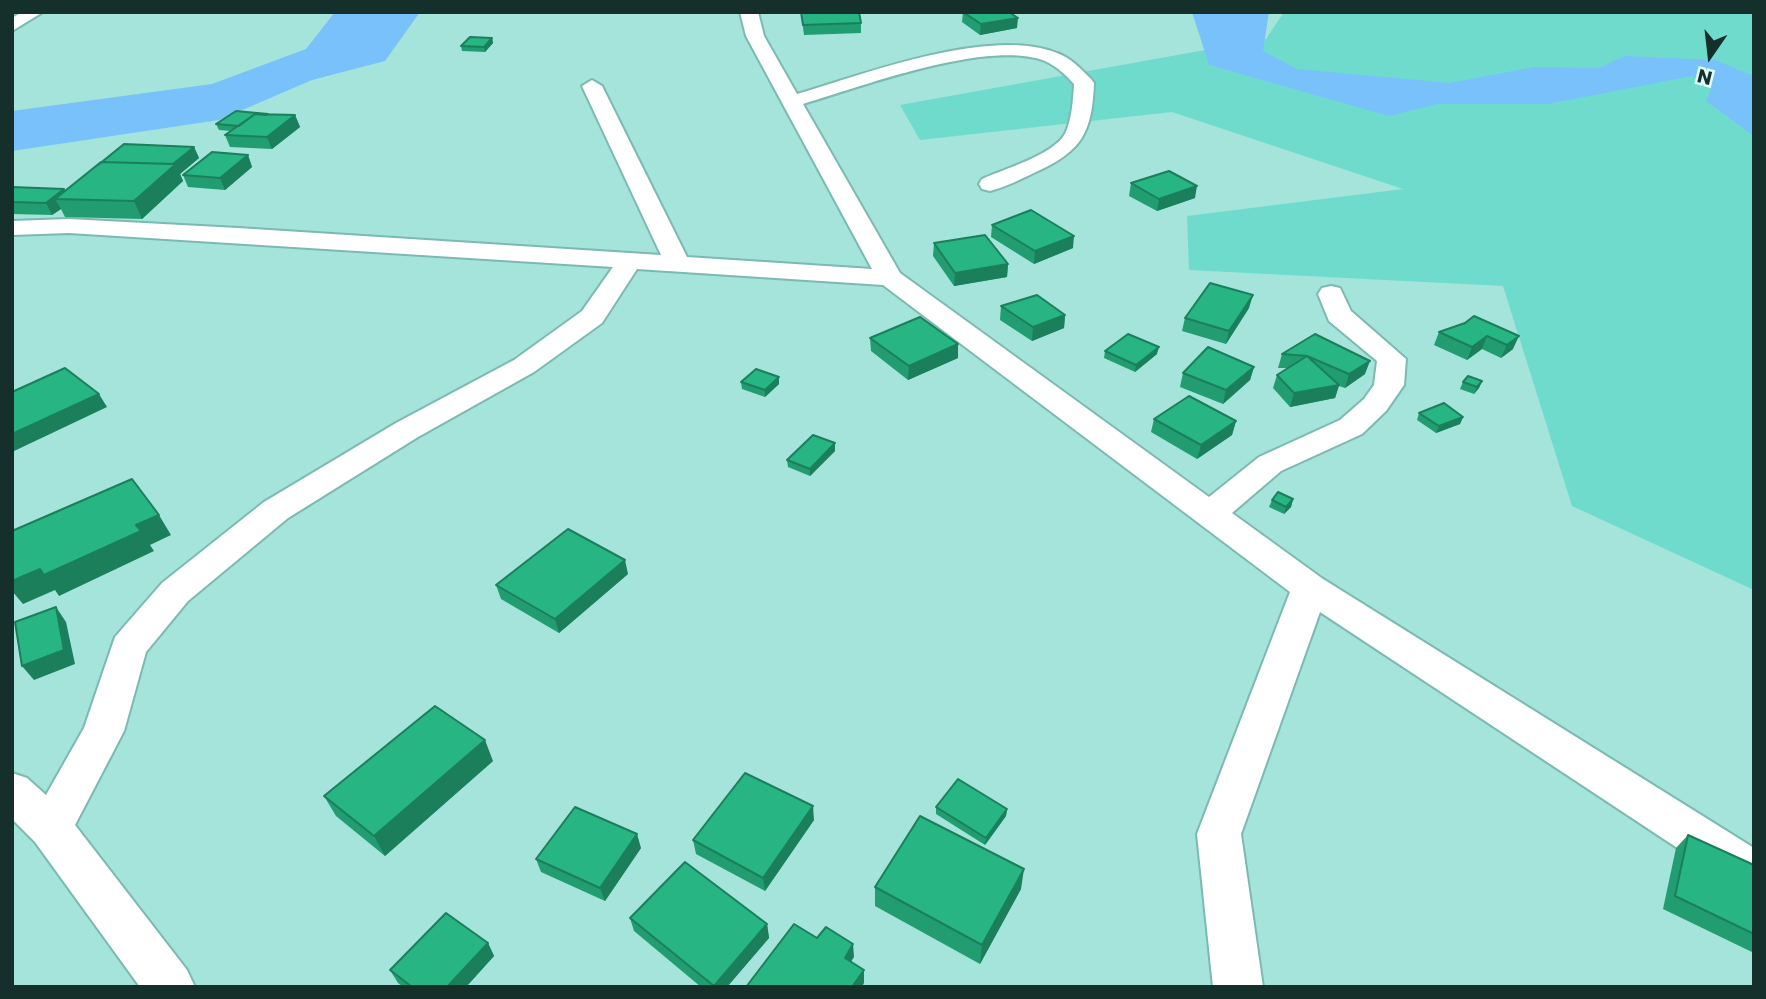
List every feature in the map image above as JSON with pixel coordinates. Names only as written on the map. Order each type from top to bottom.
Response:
[{"type":"street","points":[[12,26],[35,12]]},
{"type":"street","points":[[749,12],[755,36],[890,278],[1310,587],[1754,873]]},
{"type":"street","points":[[793,101],[950,58],[999,50],[1047,55],[1065,64],[1084,83],[1083,106],[1073,138],[1061,150],[990,184]]},
{"type":"street","points":[[592,86],[678,264]]},
{"type":"street","points":[[12,228],[69,226],[890,278]]},
{"type":"street","points":[[51,828],[104,731],[128,647],[175,592],[276,510],[407,430],[524,366],[592,317],[629,261]]},
{"type":"street","points":[[1210,514],[1270,464],[1351,427],[1375,405],[1389,385],[1392,359],[1339,316],[1331,294]]},
{"type":"street","points":[[1238,987],[1219,834],[1310,587]]},
{"type":"street","points":[[12,791],[51,828],[167,986]]},
{"type":"shaded area","points":[[335,12],[420,12],[385,61],[312,80],[219,120],[12,151],[12,111],[212,84],[306,49]]},
{"type":"shaded area","points":[[1192,12],[1269,12],[1263,51],[1297,69],[1450,83],[1534,67],[1599,68],[1625,56],[1715,60],[1754,76],[1754,136],[1706,101],[1712,87],[1692,76],[1548,104],[1438,104],[1389,116],[1209,65]]},
{"type":"shaded area","points":[[1284,12],[1754,12],[1754,590],[1572,506],[1503,286],[1189,270],[1187,216],[1403,189],[1172,112],[920,140],[900,105],[1266,39]]},
{"type":"building","points":[[801,12],[859,12],[861,23],[803,25]]},
{"type":"building","points":[[963,12],[1009,12],[1018,18],[981,24]]},
{"type":"building","points":[[470,37],[492,38],[484,47],[461,46]]},
{"type":"building","points":[[236,111],[268,114],[255,114],[239,126],[216,124]]},
{"type":"building","points":[[255,114],[295,115],[267,137],[225,135]]},
{"type":"building","points":[[124,144],[194,147],[173,164],[102,162]]},
{"type":"building","points":[[212,152],[248,155],[220,178],[183,175]]},
{"type":"building","points":[[101,162],[176,164],[134,201],[55,199]]},
{"type":"building","points":[[1169,171],[1197,186],[1159,199],[1131,183]]},
{"type":"building","points":[[12,187],[64,189],[46,203],[12,202]]},
{"type":"building","points":[[1031,210],[1074,236],[1035,251],[992,225]]},
{"type":"building","points":[[985,235],[1008,264],[955,273],[934,243]]},
{"type":"building","points":[[1210,283],[1253,295],[1229,331],[1185,318]]},
{"type":"building","points":[[1037,295],[1065,315],[1033,327],[1001,306]]},
{"type":"building","points":[[1474,316],[1519,336],[1507,345],[1487,336],[1472,347],[1439,332],[1465,323]]},
{"type":"building","points":[[920,317],[958,344],[909,366],[870,338]]},
{"type":"building","points":[[1128,334],[1159,347],[1136,365],[1105,351]]},
{"type":"building","points":[[1315,334],[1370,361],[1349,374],[1307,356],[1282,354]]},
{"type":"building","points":[[1208,347],[1254,367],[1226,390],[1183,373]]},
{"type":"building","points":[[1307,356],[1339,385],[1294,393],[1277,375]]},
{"type":"building","points":[[65,368],[99,394],[12,434],[12,392]]},
{"type":"building","points":[[756,369],[779,377],[765,390],[741,382]]},
{"type":"building","points":[[1468,376],[1482,381],[1477,387],[1463,382]]},
{"type":"building","points":[[1189,396],[1236,421],[1201,445],[1154,419]]},
{"type":"building","points":[[1444,403],[1463,417],[1439,426],[1419,413]]},
{"type":"building","points":[[813,435],[835,443],[810,469],[787,460]]},
{"type":"building","points":[[132,479],[159,515],[136,525],[141,531],[44,575],[40,569],[12,581],[12,531]]},
{"type":"building","points":[[1278,492],[1293,499],[1286,507],[1272,500]]},
{"type":"building","points":[[568,529],[625,560],[555,619],[496,585]]},
{"type":"building","points":[[56,607],[64,650],[22,666],[15,622]]},
{"type":"building","points":[[435,706],[485,740],[374,836],[324,796]]},
{"type":"building","points":[[745,773],[813,806],[763,878],[693,840]]},
{"type":"building","points":[[958,779],[1007,809],[986,838],[936,807]]},
{"type":"building","points":[[575,807],[637,834],[600,888],[536,859]]},
{"type":"building","points":[[920,816],[1024,869],[982,945],[875,887]]},
{"type":"building","points":[[1688,835],[1754,865],[1754,934],[1675,896]]},
{"type":"building","points":[[685,862],[767,924],[714,986],[630,918]]},
{"type":"building","points":[[446,913],[488,943],[447,987],[412,987],[390,970]]},
{"type":"building","points":[[794,924],[817,938],[826,927],[853,944],[845,958],[864,970],[852,987],[746,987]]}]
